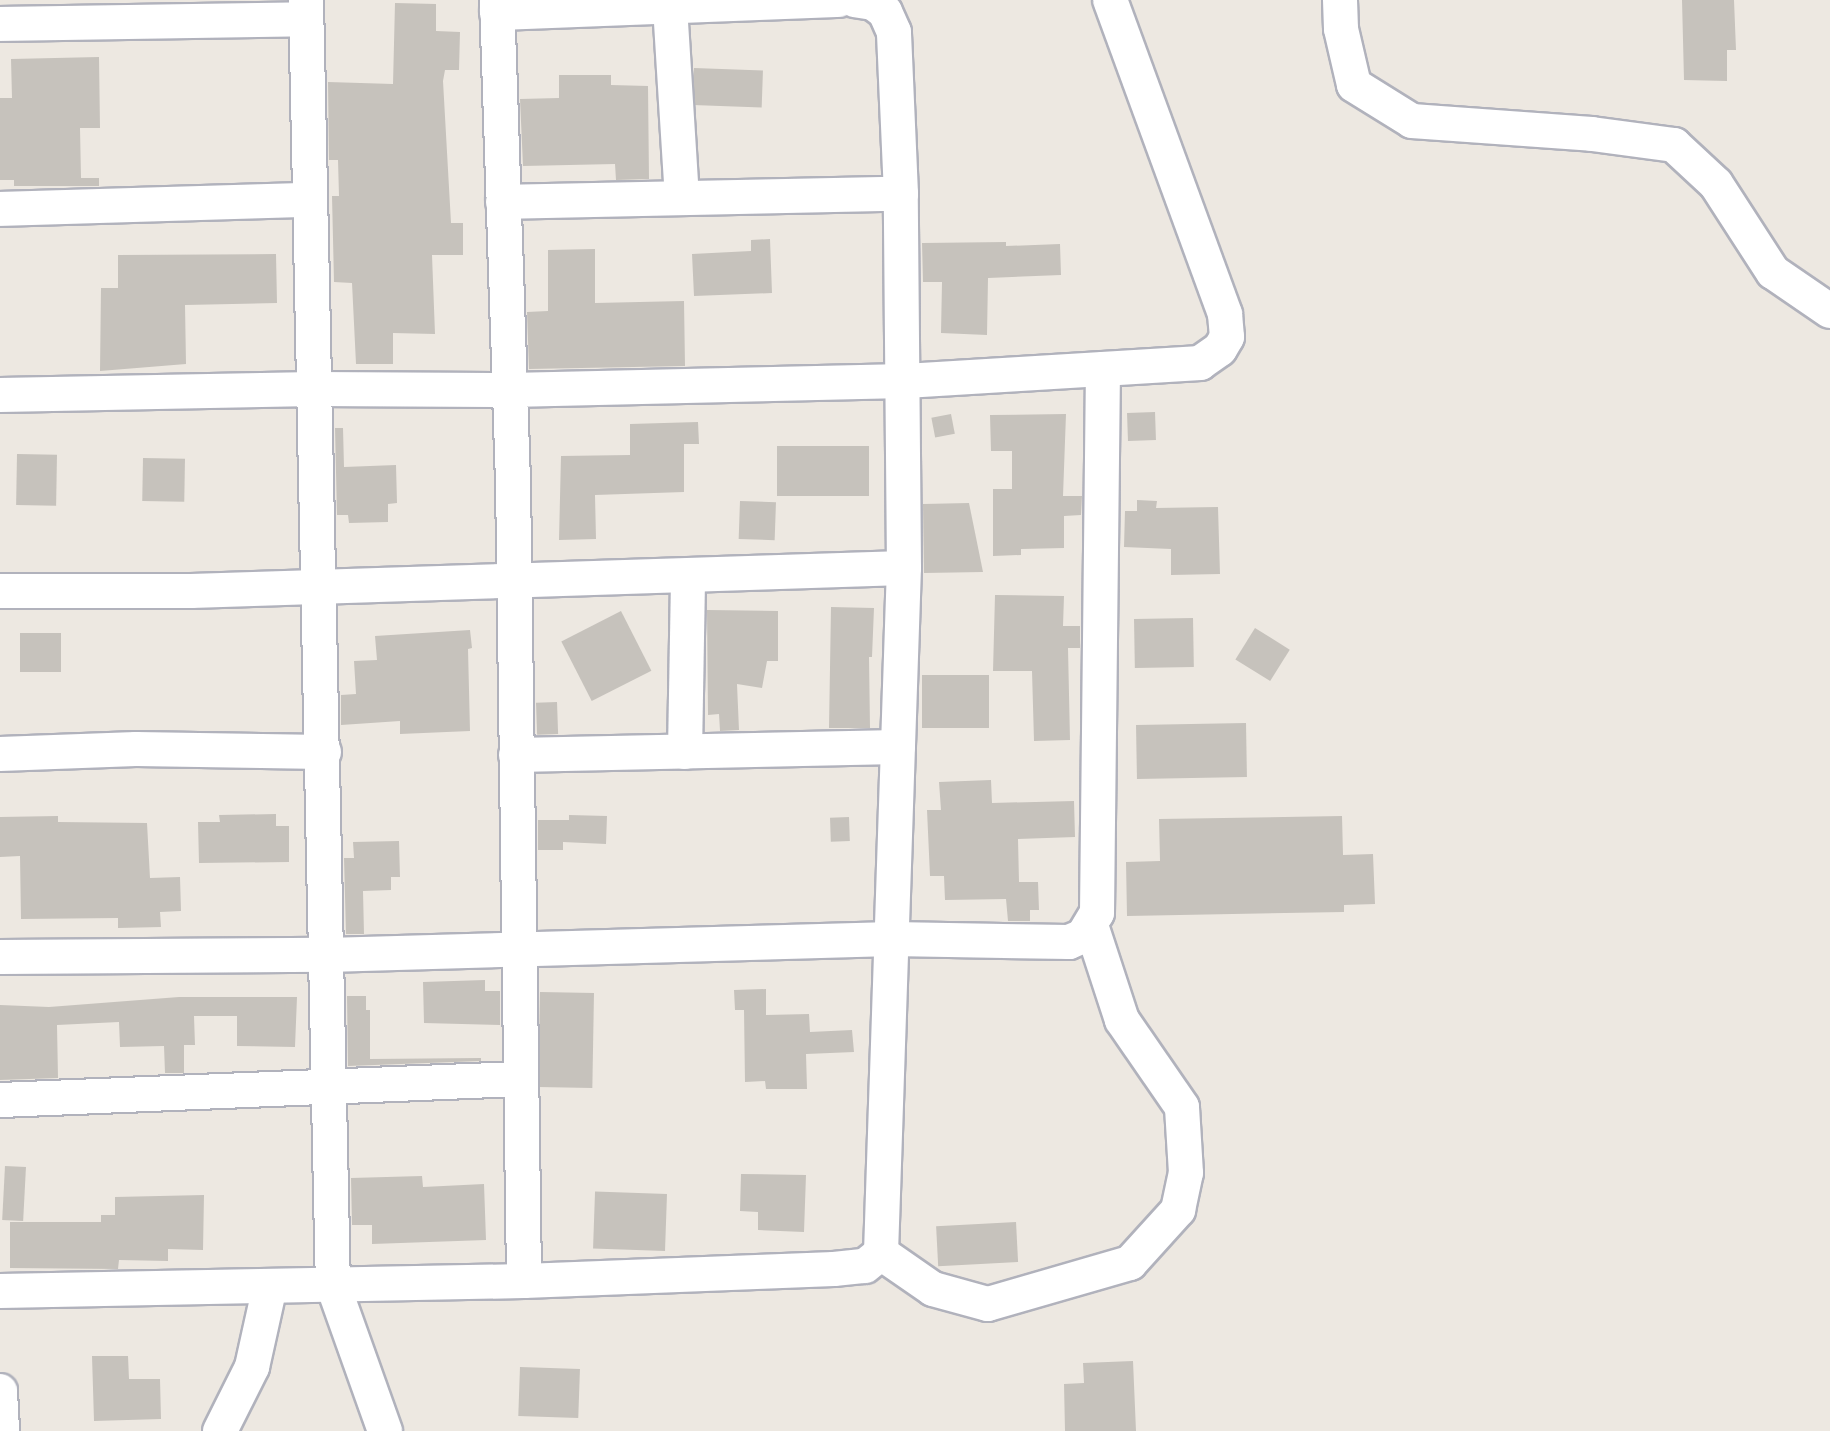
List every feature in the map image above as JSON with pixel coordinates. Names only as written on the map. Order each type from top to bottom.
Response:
[{"type":"street","points":[[524,1281],[510,390],[497,7],[670,7],[839,0]]},
{"type":"street","points":[[0,1291],[524,1281],[834,1269],[865,1266],[881,1253],[904,568],[905,381],[894,32],[885,12],[873,3],[855,0]]},
{"type":"street","points":[[0,395],[314,389],[510,390],[905,381],[1200,363],[1220,349],[1227,337],[1225,314],[1182,188],[1110,0]]},
{"type":"street","points":[[1340,0],[1341,29],[1354,85],[1412,121],[1592,134],[1674,145],[1716,184],[1773,272],[1830,311]]},
{"type":"street","points":[[670,7],[682,198]]},
{"type":"street","points":[[0,24],[306,9],[333,1285],[385,1431]]},
{"type":"street","points":[[503,202],[901,194]]},
{"type":"street","points":[[0,209],[310,200]]},
{"type":"street","points":[[0,957],[327,955],[892,939],[1069,942],[1083,936],[1097,913],[1103,369]]},
{"type":"street","points":[[0,591],[320,587],[904,568]]},
{"type":"street","points":[[685,752],[688,576]]},
{"type":"street","points":[[516,755],[898,747]]},
{"type":"street","points":[[0,754],[136,749],[324,752]]},
{"type":"street","points":[[881,1253],[933,1289],[988,1304],[1130,1263],[1178,1210],[1186,1173],[1182,1107],[1122,1020],[1091,925]]},
{"type":"street","points":[[0,1100],[519,1079]]},
{"type":"street","points":[[220,1431],[252,1367],[270,1286]]},
{"type":"street","points":[[0,1391],[2,1431]]},
{"type":"building","points":[[1682,0],[1734,0],[1736,50],[1727,50],[1727,81],[1684,80]]},
{"type":"building","points":[[395,3],[436,4],[436,31],[460,32],[459,70],[445,70],[443,81],[451,223],[463,223],[463,255],[432,255],[435,334],[393,333],[393,364],[356,364],[352,283],[334,282],[332,196],[339,196],[338,160],[329,160],[328,82],[393,84]]},
{"type":"building","points":[[99,57],[100,128],[80,128],[81,178],[99,178],[99,186],[14,186],[14,180],[0,180],[0,98],[12,98],[11,59]]},
{"type":"building","points":[[694,68],[763,70],[762,107],[693,105]]},
{"type":"building","points":[[559,75],[611,75],[611,85],[648,86],[649,179],[616,180],[615,164],[523,166],[520,99],[559,98]]},
{"type":"building","points":[[770,239],[772,293],[694,296],[692,254],[751,251],[751,240]]},
{"type":"building","points":[[1006,242],[1006,246],[1060,244],[1061,275],[988,278],[987,335],[941,333],[942,282],[923,282],[922,243]]},
{"type":"building","points":[[595,249],[595,303],[684,301],[685,366],[529,369],[527,312],[548,311],[548,250]]},
{"type":"building","points":[[276,254],[277,303],[185,305],[186,364],[100,371],[101,288],[118,288],[118,255]]},
{"type":"building","points":[[1155,412],[1156,440],[1128,441],[1127,413]]},
{"type":"building","points":[[951,414],[955,434],[935,437],[931,418]]},
{"type":"building","points":[[1066,414],[1063,496],[1082,496],[1081,515],[1064,516],[1064,548],[1021,549],[1021,555],[993,556],[993,489],[1012,489],[1012,451],[991,451],[990,415]]},
{"type":"building","points":[[698,422],[699,444],[684,444],[684,492],[595,495],[596,539],[559,540],[561,456],[630,455],[630,424]]},
{"type":"building","points":[[335,428],[343,428],[344,467],[396,465],[397,503],[388,504],[388,522],[349,523],[348,515],[337,515]]},
{"type":"building","points":[[777,446],[869,446],[869,496],[777,496]]},
{"type":"building","points":[[17,454],[57,455],[56,506],[16,505]]},
{"type":"building","points":[[143,458],[185,459],[184,502],[142,501]]},
{"type":"building","points":[[1137,500],[1157,501],[1156,508],[1218,507],[1220,574],[1171,575],[1171,549],[1124,547],[1125,511],[1137,511]]},
{"type":"building","points":[[740,501],[776,502],[775,540],[739,539]]},
{"type":"building","points":[[969,503],[983,572],[924,573],[923,504]]},
{"type":"building","points":[[995,595],[1064,596],[1063,626],[1080,626],[1080,648],[1068,648],[1070,740],[1034,741],[1032,671],[993,671]]},
{"type":"building","points":[[831,607],[874,608],[872,657],[869,657],[870,728],[829,728]]},
{"type":"building","points":[[707,610],[778,611],[778,661],[767,661],[762,688],[737,684],[739,730],[720,731],[719,714],[708,715]]},
{"type":"building","points":[[621,611],[651,671],[592,701],[561,641]]},
{"type":"building","points":[[1193,618],[1194,667],[1135,668],[1134,619]]},
{"type":"building","points":[[1255,628],[1290,650],[1270,681],[1235,659]]},
{"type":"building","points":[[470,630],[470,731],[400,734],[400,721],[341,725],[341,695],[356,694],[354,661],[377,660],[375,636]]},
{"type":"building","points":[[20,633],[61,633],[61,672],[20,672]]},
{"type":"building","points":[[922,675],[989,675],[989,728],[922,728]]},
{"type":"building","points":[[557,702],[558,734],[537,735],[536,703]]},
{"type":"building","points":[[1246,723],[1247,777],[1137,779],[1136,725]]},
{"type":"building","points":[[991,780],[992,803],[1074,801],[1075,837],[1018,839],[1019,882],[1038,882],[1039,910],[1030,910],[1030,921],[1008,921],[1006,899],[945,900],[944,876],[930,876],[927,810],[941,810],[939,782]]},
{"type":"building","points":[[276,814],[276,826],[289,826],[289,862],[199,863],[198,822],[220,822],[219,815]]},
{"type":"building","points":[[569,815],[607,816],[606,844],[563,842],[563,850],[538,850],[538,820],[569,820]]},
{"type":"building","points":[[58,816],[58,822],[147,823],[150,878],[180,877],[181,911],[160,912],[161,927],[118,928],[118,918],[21,919],[20,856],[0,857],[0,817]]},
{"type":"building","points":[[1342,816],[1343,855],[1373,854],[1375,904],[1344,905],[1344,912],[1127,916],[1126,862],[1160,861],[1159,819]]},
{"type":"building","points":[[849,817],[850,841],[831,842],[830,818]]},
{"type":"building","points":[[399,841],[400,877],[391,877],[391,890],[363,891],[364,934],[346,934],[344,858],[354,858],[353,842]]},
{"type":"building","points":[[485,980],[485,991],[500,991],[500,1025],[424,1023],[423,982]]},
{"type":"building","points":[[766,989],[766,1015],[809,1014],[810,1032],[852,1030],[854,1052],[806,1054],[807,1089],[766,1089],[765,1081],[745,1082],[744,1010],[735,1010],[734,990]]},
{"type":"building","points":[[540,992],[594,993],[592,1088],[538,1087]]},
{"type":"building","points":[[347,996],[366,996],[366,1010],[370,1010],[370,1059],[481,1058],[481,1061],[348,1066]]},
{"type":"building","points":[[179,997],[297,997],[295,1047],[237,1046],[237,1016],[194,1016],[195,1045],[184,1045],[184,1073],[165,1073],[164,1046],[120,1047],[119,1022],[57,1025],[58,1078],[0,1080],[0,1005],[49,1007]]},
{"type":"building","points":[[5,1166],[26,1167],[23,1221],[2,1220]]},
{"type":"building","points":[[741,1174],[806,1175],[804,1232],[758,1230],[758,1212],[740,1211]]},
{"type":"building","points":[[422,1176],[423,1187],[484,1184],[486,1240],[372,1244],[372,1225],[352,1225],[351,1178]]},
{"type":"building","points":[[595,1191],[667,1194],[665,1251],[593,1248]]},
{"type":"building","points":[[204,1195],[203,1250],[168,1249],[168,1261],[119,1260],[118,1269],[10,1268],[10,1222],[101,1222],[101,1215],[115,1215],[115,1197]]},
{"type":"building","points":[[1016,1222],[1018,1262],[938,1266],[936,1226]]},
{"type":"building","points":[[92,1356],[128,1356],[129,1379],[160,1379],[161,1419],[94,1421]]},
{"type":"building","points":[[1133,1361],[1136,1431],[1065,1431],[1064,1384],[1084,1383],[1083,1363]]},
{"type":"building","points":[[520,1367],[580,1369],[578,1418],[518,1416]]}]
